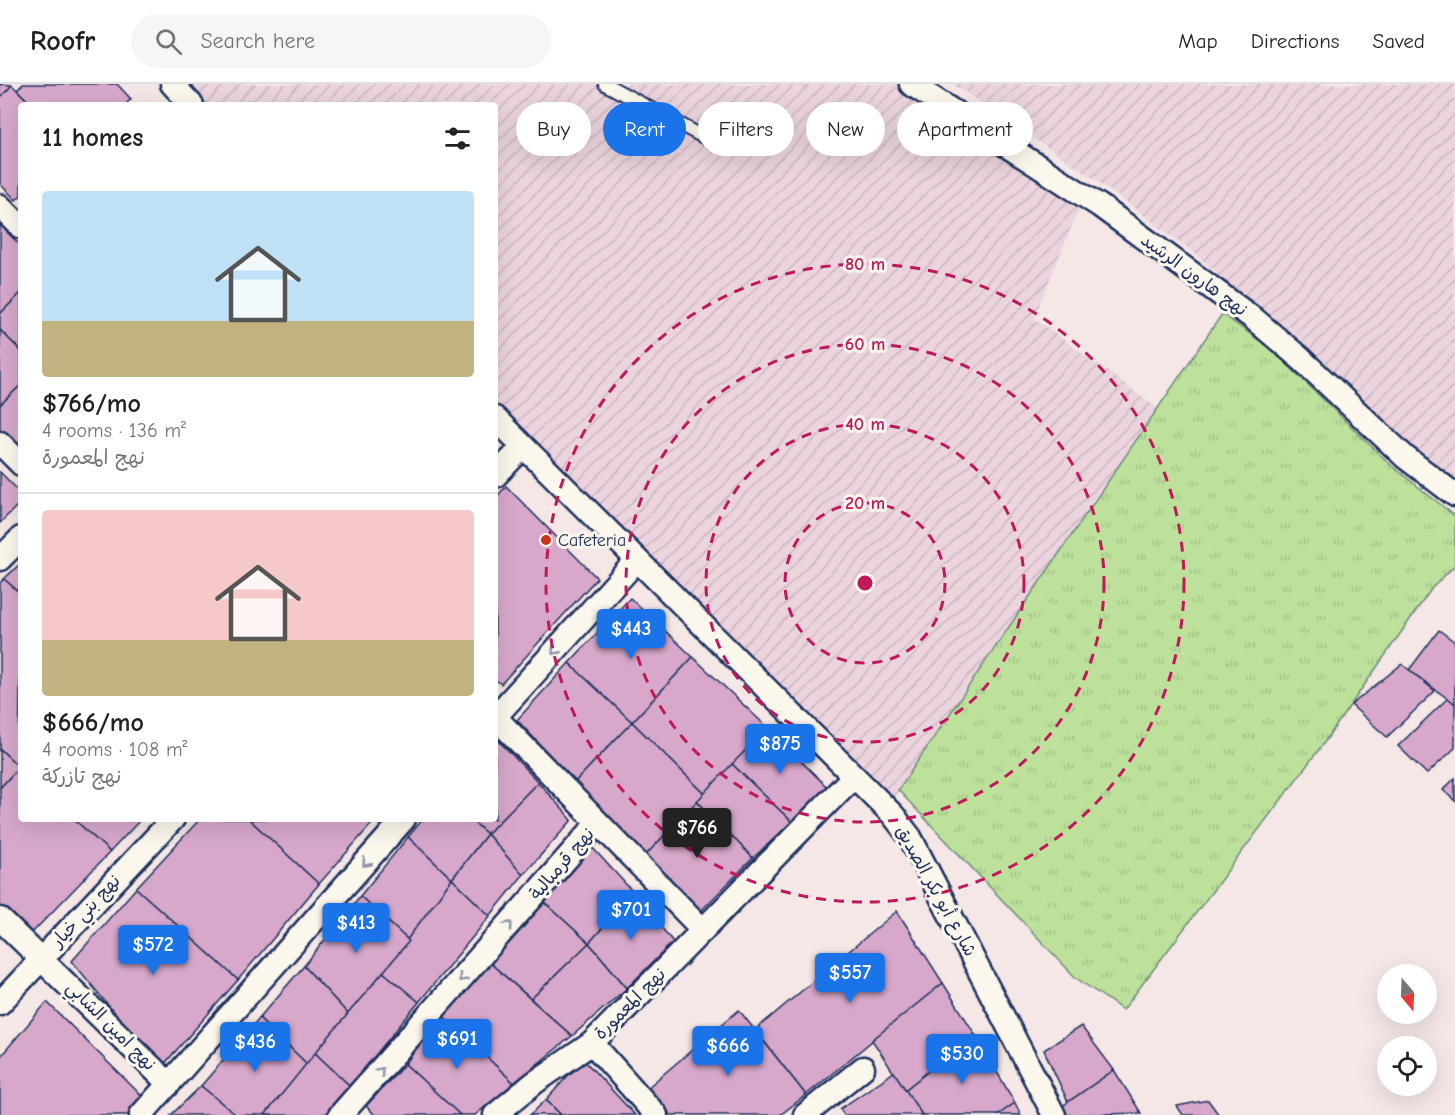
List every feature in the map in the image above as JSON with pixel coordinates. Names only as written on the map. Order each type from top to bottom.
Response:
[{"type":"street","points":[[172,84],[189,102]]},
{"type":"street","name":"نهج هارون الرشيد","points":[[911,84],[1100,206],[1254,319],[1301,359],[1405,457],[1455,495]]},
{"type":"street","points":[[0,206],[18,224]]},
{"type":"street","name":"شارع أبو بكر الصديق","points":[[498,421],[893,815],[910,837],[1054,1115]]},
{"type":"street","points":[[0,443],[18,461]]},
{"type":"street","points":[[498,473],[523,447]]},
{"type":"street","points":[[0,559],[18,541]]},
{"type":"street","points":[[498,714],[636,561]]},
{"type":"street","points":[[498,720],[703,930]]},
{"type":"street","name":"نهج المعمورة","points":[[495,1115],[534,1083],[592,1042],[853,777]]},
{"type":"street","name":"نهج بني خيار","points":[[0,1004],[170,822]]},
{"type":"street","points":[[141,1115],[402,822]]},
{"type":"street","name":"نهج قرمبالية","points":[[341,1115],[598,823]]},
{"type":"street","name":"نهج امين الشابي","points":[[0,919],[169,1084]]},
{"type":"street","points":[[592,1042],[656,1115]]},
{"type":"street","points":[[805,1115],[863,1068]]},
{"type":"lane","points":[[605,84],[698,134]]},
{"type":"shaded area","points":[[178,84],[925,84],[951,102],[897,102],[897,156],[1027,156],[1084,196],[1034,318],[1157,408],[891,801],[498,416],[498,102],[196,102]]},
{"type":"shaded area","points":[[953,84],[1455,84],[1455,486],[1357,406],[1196,254],[1096,180],[1033,138],[1033,102],[980,102]]},
{"type":"green space","points":[[1222,314],[1271,349],[1392,466],[1455,516],[1455,565],[1432,588],[1326,740],[1123,1010],[1076,978],[898,790]]},
{"type":"building","points":[[0,84],[12,85],[0,98]]},
{"type":"building","points":[[23,84],[117,84],[131,99],[128,102],[29,102],[17,90]]},
{"type":"building","points":[[12,85],[29,102],[18,102],[18,198],[16,200],[0,184],[0,98]]},
{"type":"building","points":[[0,225],[18,243],[18,296],[0,314]]},
{"type":"building","points":[[18,296],[18,348],[0,330],[0,314]]},
{"type":"building","points":[[0,330],[18,348],[18,388],[0,405]]},
{"type":"building","points":[[18,388],[18,447],[0,429],[0,405]]},
{"type":"building","points":[[0,472],[18,490],[18,505],[0,523]]},
{"type":"building","points":[[506,486],[597,578],[501,684],[498,682],[498,495]]},
{"type":"building","points":[[18,566],[18,591],[4,579]]},
{"type":"building","points":[[4,579],[18,591],[18,766],[0,749],[0,583]]},
{"type":"building","points":[[630,598],[693,657],[632,722],[569,663]]},
{"type":"building","points":[[1439,630],[1455,642],[1455,704],[1409,670]]},
{"type":"building","points":[[693,657],[768,728],[705,794],[632,722]]},
{"type":"building","points":[[569,663],[632,722],[575,782],[517,720]]},
{"type":"building","points":[[1402,664],[1435,691],[1387,737],[1351,705]]},
{"type":"building","points":[[1448,698],[1455,704],[1455,748],[1427,774],[1398,746]]},
{"type":"building","points":[[632,722],[705,794],[642,859],[575,782]]},
{"type":"building","points":[[768,728],[827,787],[792,822],[732,764]]},
{"type":"building","points":[[498,740],[538,782],[487,834],[473,822],[498,822]]},
{"type":"building","points":[[0,749],[18,768],[0,788]]},
{"type":"building","points":[[732,764],[792,822],[753,858],[697,801]]},
{"type":"building","points":[[18,768],[18,822],[77,822],[110,852],[30,935],[0,906],[0,788]]},
{"type":"building","points":[[1455,778],[1455,801],[1443,790]]},
{"type":"building","points":[[538,782],[572,820],[523,875],[487,834]]},
{"type":"building","points":[[697,801],[753,858],[694,918],[642,859]]},
{"type":"building","points":[[77,822],[138,822],[110,852]]},
{"type":"building","points":[[197,822],[252,822],[319,884],[238,980],[136,888]]},
{"type":"building","points":[[252,822],[373,822],[319,884]]},
{"type":"building","points":[[420,822],[473,822],[487,834],[452,879],[408,837]]},
{"type":"building","points":[[487,834],[523,875],[490,916],[452,879]]},
{"type":"building","points":[[408,837],[452,879],[409,941],[360,896]]},
{"type":"building","points":[[590,845],[634,893],[589,943],[543,901]]},
{"type":"building","points":[[452,879],[490,916],[419,1002],[383,972]]},
{"type":"building","points":[[136,888],[238,980],[160,1069],[72,961]]},
{"type":"building","points":[[634,893],[673,942],[627,988],[589,943]]},
{"type":"building","points":[[360,896],[409,941],[348,1014],[304,966]]},
{"type":"building","points":[[543,901],[589,943],[531,999],[490,963]]},
{"type":"building","points":[[897,911],[943,983],[806,1095],[755,1030]]},
{"type":"building","points":[[589,943],[627,988],[572,1036],[531,999]]},
{"type":"building","points":[[490,963],[572,1036],[514,1083],[442,1015]]},
{"type":"building","points":[[304,966],[348,1014],[307,1064],[259,1018]]},
{"type":"building","points":[[383,972],[419,1002],[350,1086],[315,1053]]},
{"type":"building","points":[[943,983],[975,1034],[905,1090],[872,1040]]},
{"type":"building","points":[[47,1002],[145,1099],[130,1115],[0,1115],[0,1057]]},
{"type":"building","points":[[739,1010],[806,1095],[780,1115],[671,1115],[646,1089]]},
{"type":"building","points":[[442,1015],[514,1083],[475,1115],[460,1115],[405,1064]]},
{"type":"building","points":[[259,1018],[307,1064],[265,1115],[236,1115],[201,1086]]},
{"type":"building","points":[[1081,1026],[1114,1070],[1068,1102],[1044,1050]]},
{"type":"building","points":[[975,1034],[1015,1103],[998,1115],[922,1115],[905,1090]]},
{"type":"building","points":[[315,1053],[350,1086],[325,1115],[265,1115]]},
{"type":"building","points":[[583,1059],[635,1115],[561,1115],[546,1100]]},
{"type":"building","points":[[405,1064],[460,1115],[375,1115],[366,1106]]},
{"type":"building","points":[[1114,1070],[1141,1113],[1066,1115],[1061,1107]]},
{"type":"building","points":[[894,1072],[922,1115],[844,1115],[840,1109]]},
{"type":"building","points":[[201,1086],[236,1115],[171,1115]]},
{"type":"building","points":[[546,1100],[561,1115],[530,1115]]},
{"type":"building","points":[[1208,1100],[1219,1115],[1183,1115],[1177,1106]]},
{"type":"building","points":[[1015,1103],[1021,1115],[998,1115]]},
{"type":"place","name":"Cafeteria","points":[[546,540]]}]
